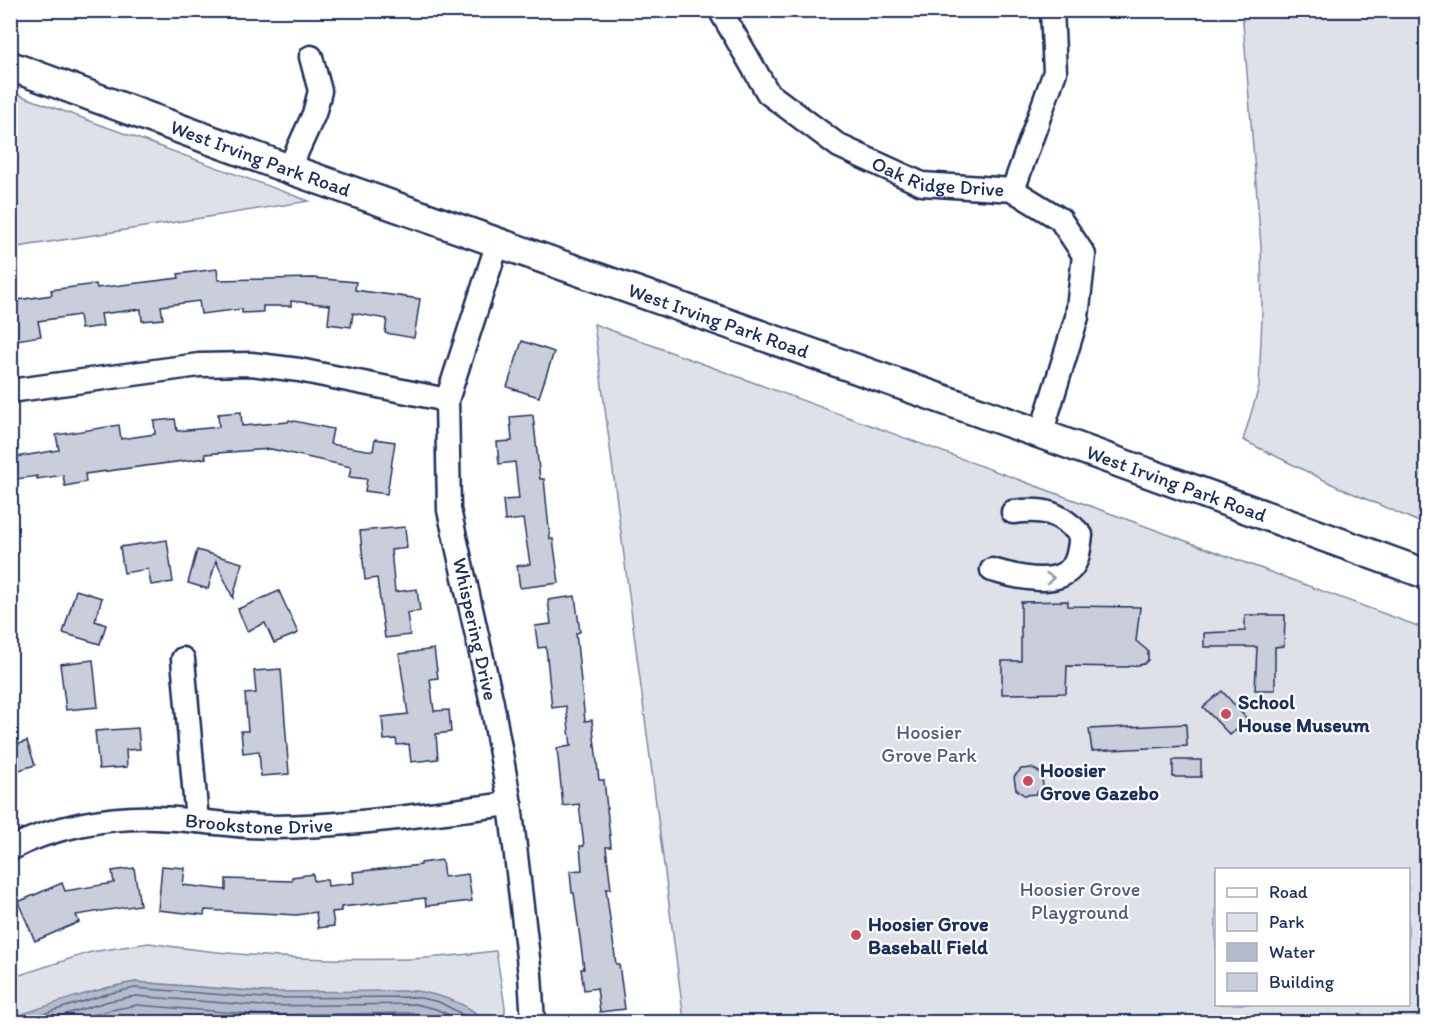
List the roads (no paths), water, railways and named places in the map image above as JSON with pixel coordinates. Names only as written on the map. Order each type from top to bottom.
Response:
[{"type":"main road","name":"West Irving Park Road","points":[[10,66],[289,169],[1041,434],[1426,574]]},
{"type":"street","name":"Oak Ridge Drive","points":[[720,10],[768,93],[839,146],[922,184],[1013,190],[1060,219],[1084,255],[1077,317],[1041,434]]},
{"type":"street","points":[[1013,190],[1055,72],[1052,10]]},
{"type":"street","points":[[289,169],[314,114],[320,92],[311,57]]},
{"type":"street","name":"Whispering Drive","points":[[498,242],[447,400],[449,510],[492,704],[510,804],[530,975],[533,1023]]},
{"type":"street","points":[[10,391],[199,365],[251,364],[299,370],[447,400]]},
{"type":"street","points":[[992,570],[1018,578],[1046,579],[1061,577],[1076,561],[1081,535],[1068,521],[1037,509],[1013,512]]},
{"type":"street","points":[[183,659],[196,821]]},
{"type":"street","name":"Brookstone Drive","points":[[10,849],[23,842],[54,832],[102,820],[154,818],[241,826],[318,825],[510,804]]},
{"type":"water","points":[[135,982],[263,992],[416,991],[463,1005],[479,1015],[485,1022],[11,1022],[11,1018],[57,1003]]},
{"type":"place","name":"School House Museum","points":[[1226,714]]},
{"type":"place","name":"Hoosier Grove Gazebo","points":[[1028,781]]},
{"type":"place","name":"Hoosier Grove Baseball Field","points":[[856,935]]},
{"type":"park label","name":"Hoosier Grove Park","points":[[929,744]]},
{"type":"park label","name":"Hoosier Grove Playground","points":[[1080,900]]}]
